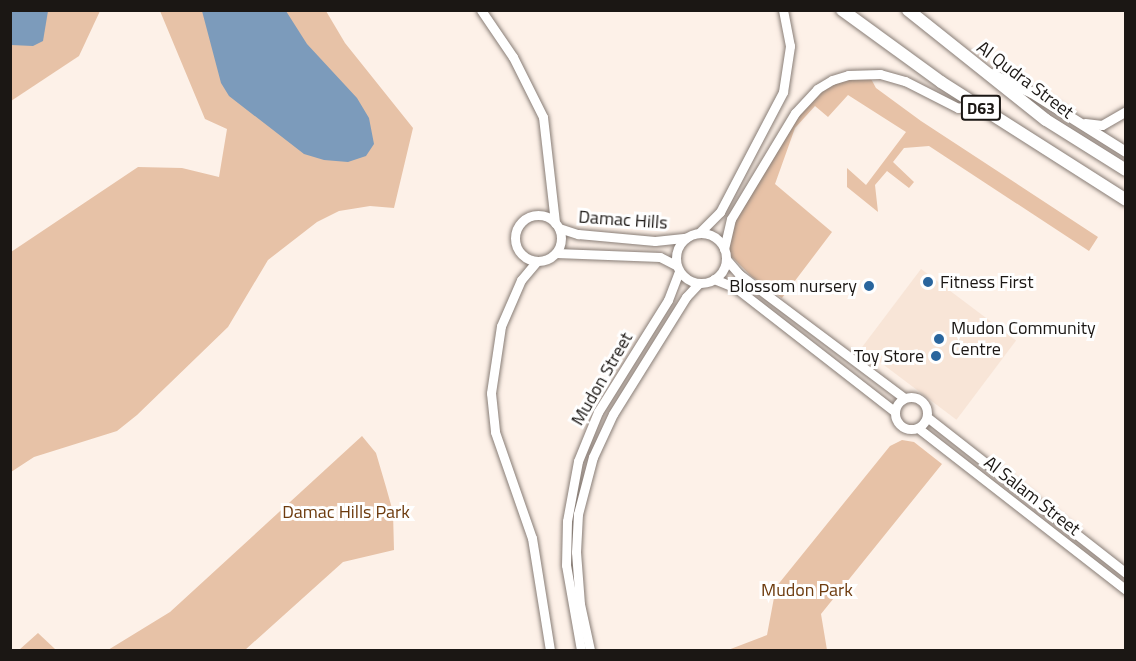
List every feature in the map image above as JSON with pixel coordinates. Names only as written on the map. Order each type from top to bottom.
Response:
[{"type":"main road","points":[[832,10],[875,36]]},
{"type":"main road","name":"D63","points":[[842,10],[875,36],[976,104],[1125,200]]},
{"type":"main road","name":"Al Qudra Street","points":[[908,10],[1046,120],[1125,170]]},
{"type":"main road","points":[[983,71],[1020,86],[1125,152]]},
{"type":"street","points":[[481,10],[513,57],[543,117],[550,160],[550,199],[560,245],[556,253],[537,261],[521,280],[495,348],[492,411],[503,458],[532,538],[550,651]]},
{"type":"street","points":[[783,10],[790,46],[788,74],[780,100],[720,212],[699,233],[686,238],[677,250],[678,269],[699,283],[714,279],[723,270],[728,225],[805,100],[824,85],[848,75],[893,76],[958,108],[976,104]]},
{"type":"street","points":[[1063,114],[1094,126],[1111,122],[1125,111]]},
{"type":"street","points":[[753,151],[767,159]]},
{"type":"street","points":[[521,280],[520,253],[516,232],[550,199]]},
{"type":"street","points":[[531,216],[547,217],[557,226]]},
{"type":"street","name":"Damac Hills","points":[[557,226],[578,234],[646,240],[686,238]]},
{"type":"street","points":[[699,233],[717,239],[739,274],[904,398],[920,399],[926,407],[927,417],[918,428],[902,427],[894,411],[736,288],[714,279]]},
{"type":"street","points":[[646,240],[646,256]]},
{"type":"street","points":[[520,253],[537,261]]},
{"type":"street","name":"Damac Hills","points":[[556,253],[666,258],[678,269]]},
{"type":"street","name":"Mudon Street","points":[[581,651],[566,565],[573,481],[598,412],[668,300],[678,269]]},
{"type":"street","name":"Mudon Street","points":[[590,651],[580,604],[576,543],[580,505],[593,457],[613,414],[686,297],[699,283]]},
{"type":"street","points":[[894,411],[904,398]]},
{"type":"street","name":"Al Salam Street","points":[[927,417],[1125,573]]},
{"type":"street","name":"Al Salam Street","points":[[918,428],[1125,590]]},
{"type":"shaded area","name":"Mudon Community Centre","points":[[921,269],[1016,341],[956,420],[861,348]]},
{"type":"green space","points":[[10,11],[100,11],[79,56],[11,101]]},
{"type":"green space","points":[[160,11],[326,11],[345,43],[413,128],[394,208],[370,206],[339,211],[317,222],[268,260],[228,327],[137,415],[117,431],[34,457],[11,472],[11,252],[138,167],[182,168],[219,177],[227,129],[205,119]]},
{"type":"green space","points":[[870,77],[876,88],[921,121],[1098,237],[1089,251],[929,146],[904,148],[893,162],[914,182],[909,188],[887,171],[875,185],[878,212],[847,187],[847,168],[866,185],[906,132],[848,95],[828,117],[815,106],[795,128],[775,184],[832,232],[782,298],[751,276],[728,253],[728,222],[792,116],[834,80]]},
{"type":"green space","name":"Damac Hills Park","points":[[362,436],[376,453],[386,487],[393,512],[394,550],[343,562],[245,650],[108,650],[170,612]]},
{"type":"green space","name":"Mudon Park","points":[[902,440],[914,442],[942,464],[821,614],[827,650],[728,650],[767,635],[776,587],[890,446]]},
{"type":"green space","points":[[38,633],[55,649],[59,650],[19,650]]},
{"type":"water","points":[[10,11],[48,11],[43,41],[33,46],[11,45]]},
{"type":"water","points":[[202,11],[286,11],[307,44],[357,98],[369,118],[374,144],[366,156],[348,162],[324,160],[304,154],[229,96],[221,83]]},
{"type":"place","name":"Fitness First","points":[[928,282]]},
{"type":"place","name":"Blossom nursery","points":[[869,286]]},
{"type":"place","name":"Mudon Community Centre","points":[[939,339]]},
{"type":"place","name":"Toy Store","points":[[936,356]]}]
